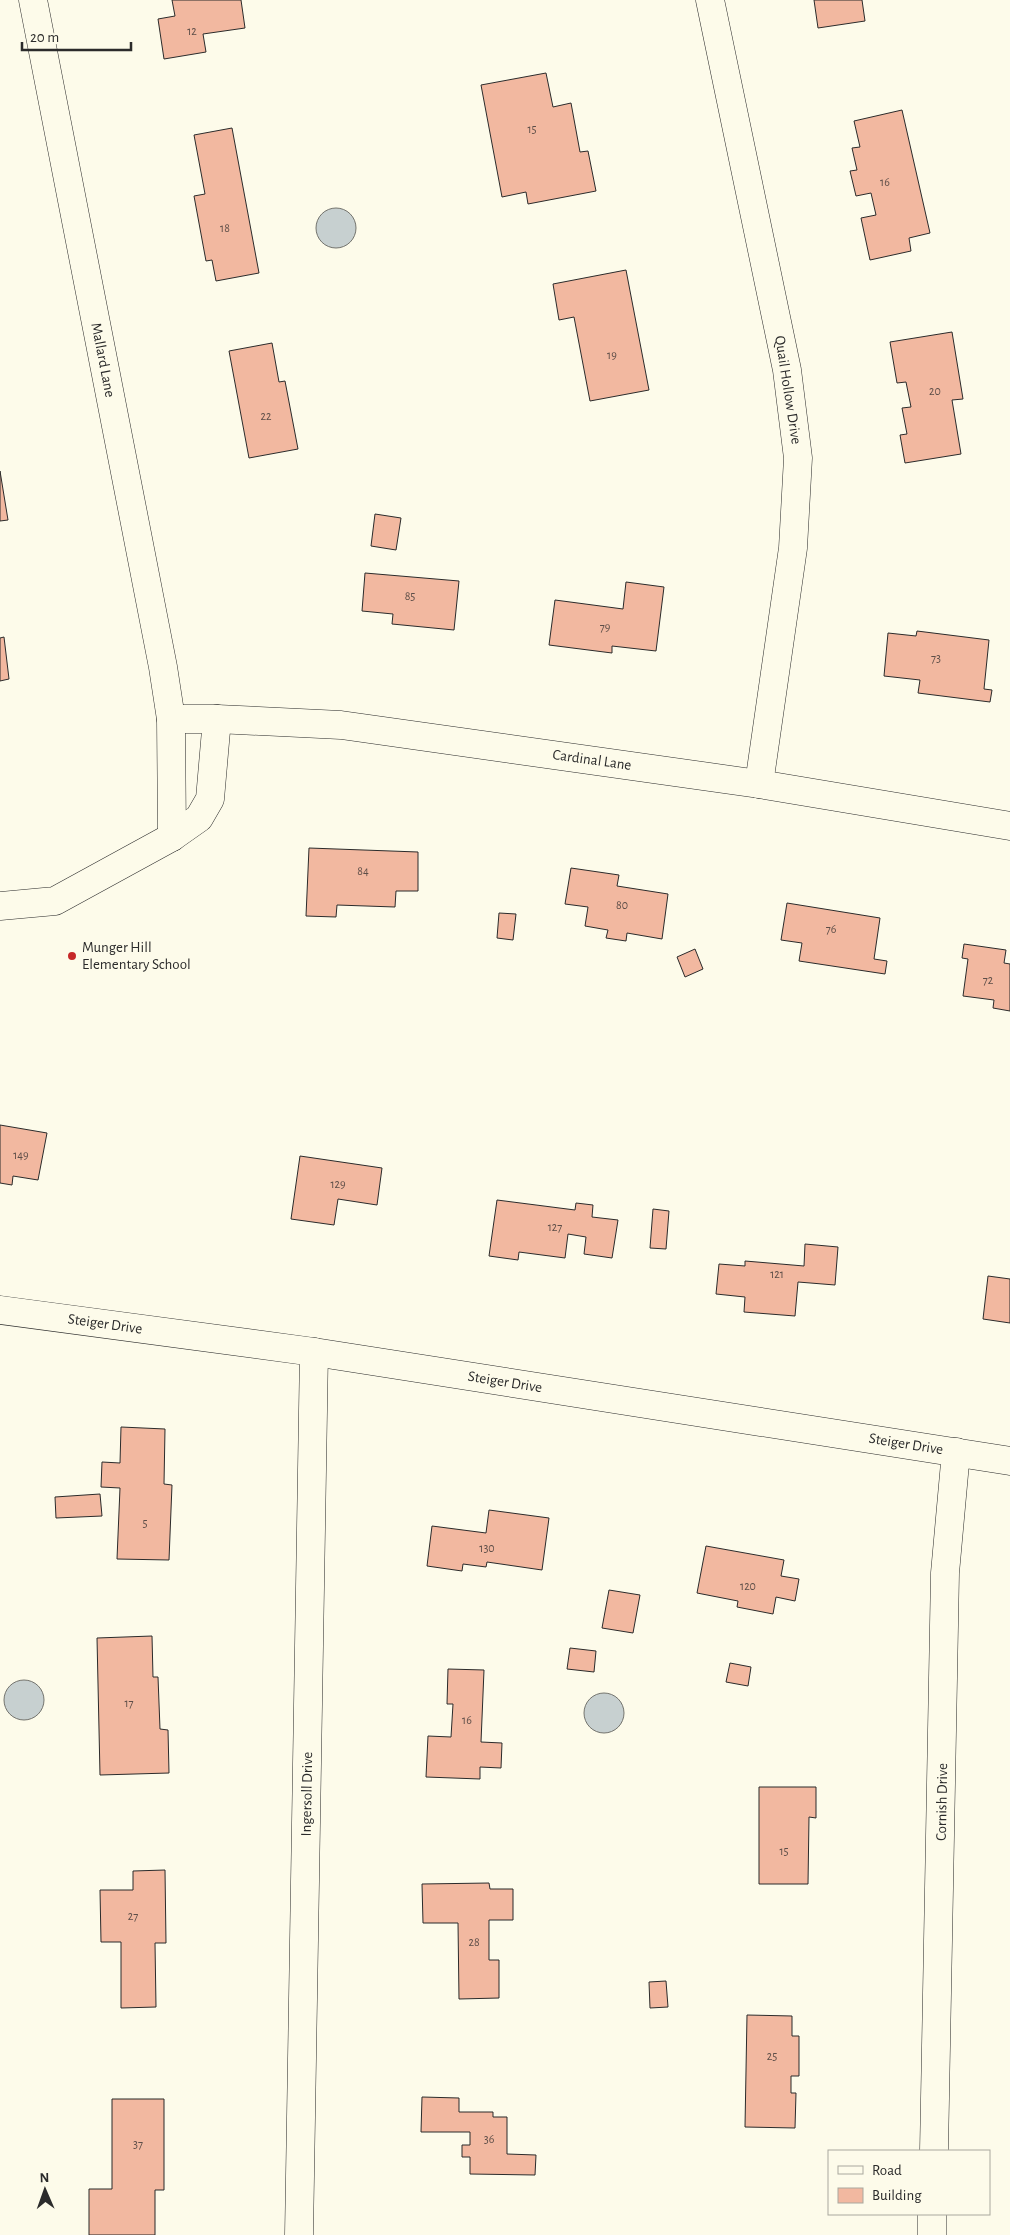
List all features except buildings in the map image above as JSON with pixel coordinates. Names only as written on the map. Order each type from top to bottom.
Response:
[{"type":"street","name":"Mallard Lane","points":[[34,0],[163,667],[171,720],[172,837]]},
{"type":"street","name":"Quail Hollow Drive","points":[[710,0],[787,370],[798,458],[793,548],[759,784]]},
{"type":"street","name":"Cardinal Lane","points":[[171,720],[217,719],[341,725],[759,784],[1010,826]]},
{"type":"street","points":[[0,906],[55,901],[172,837],[199,818],[210,799],[217,719]]},
{"type":"street","name":"Steiger Drive","points":[[0,1310],[314,1352],[1010,1460]]},
{"type":"street","name":"Ingersoll Drive","points":[[299,2235],[314,1352]]},
{"type":"street","name":"Cornish Drive","points":[[934,2150],[945,1573],[956,1452]]},
{"type":"street","points":[[932,2215],[932,2235]]},
{"type":"shaded area","points":[[332,208],[340,208],[347,211],[353,217],[356,228],[353,239],[347,245],[340,248],[332,248],[325,245],[319,239],[316,232],[316,224],[319,217],[325,211]]},
{"type":"shaded area","points":[[20,1680],[28,1680],[35,1683],[41,1689],[44,1700],[41,1711],[35,1717],[28,1720],[20,1720],[13,1717],[7,1711],[4,1704],[4,1696],[7,1689],[13,1683]]},
{"type":"shaded area","points":[[604,1693],[618,1699],[624,1713],[618,1727],[604,1733],[590,1727],[584,1713],[590,1699]]},
{"type":"place","name":"Munger Hill Elementary School","points":[[72,956]]}]
